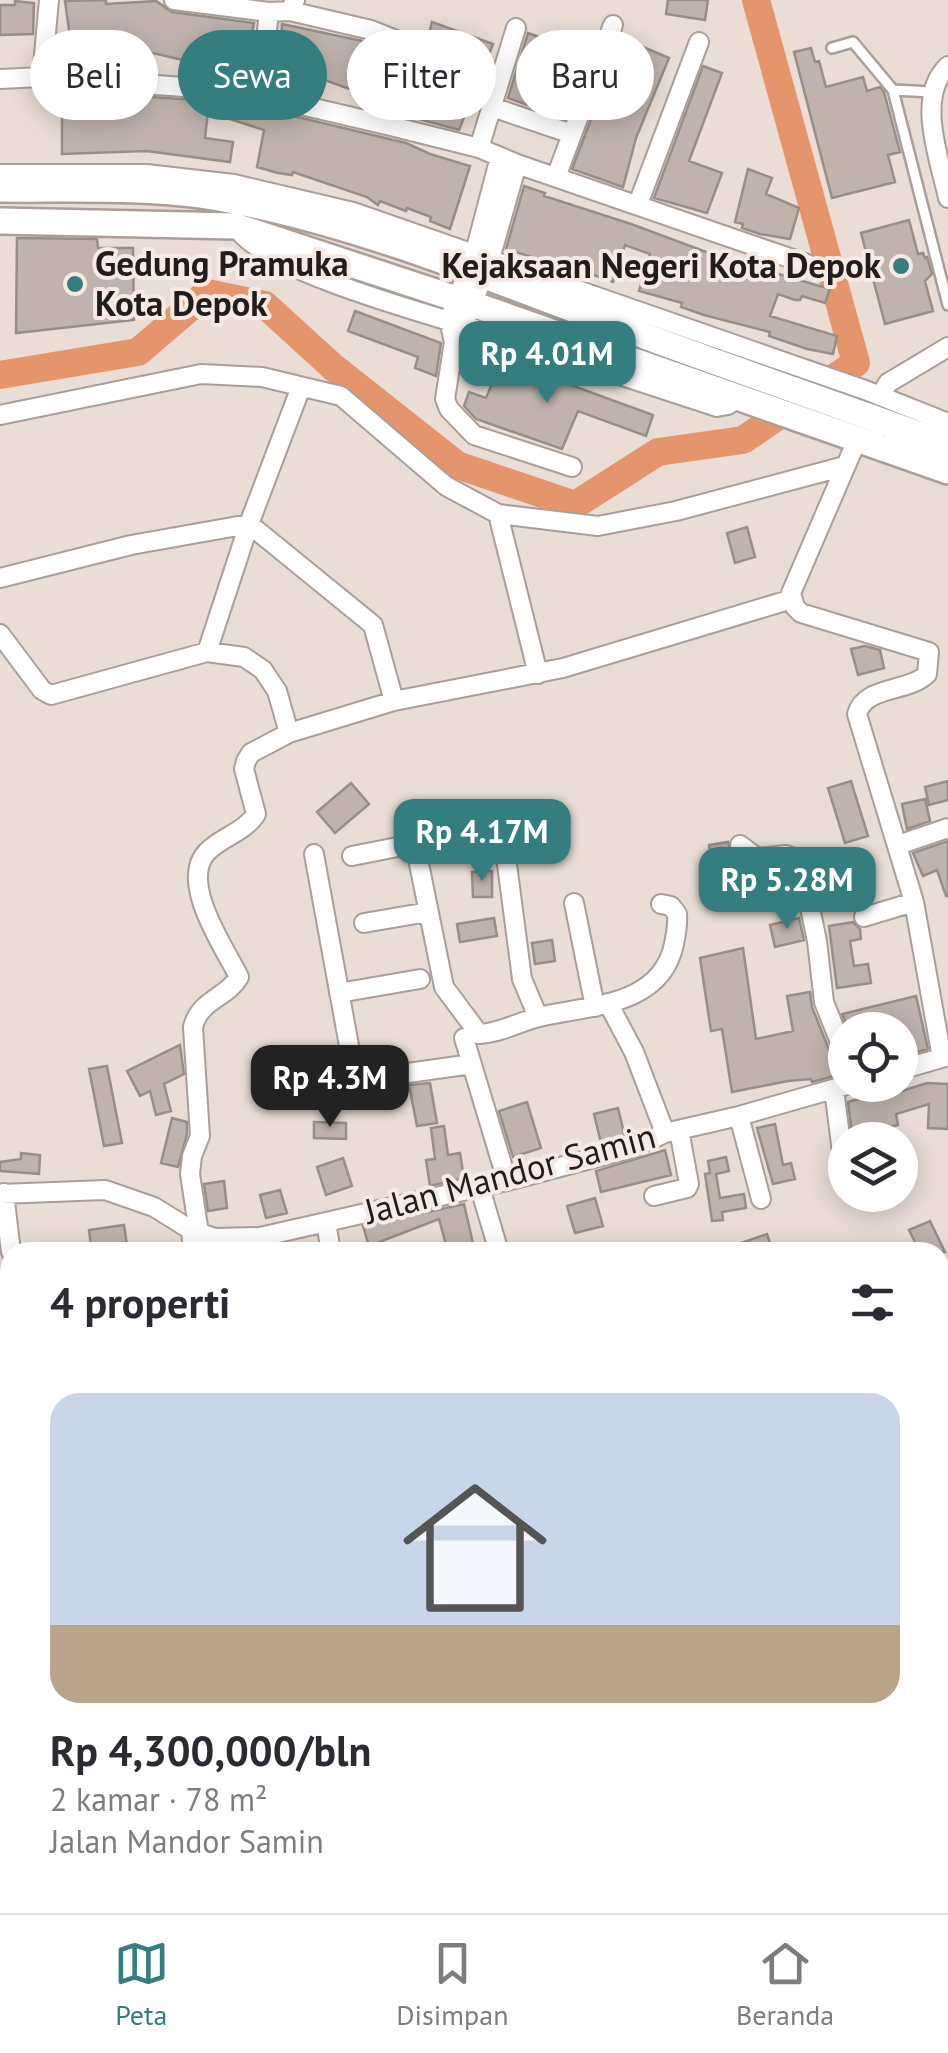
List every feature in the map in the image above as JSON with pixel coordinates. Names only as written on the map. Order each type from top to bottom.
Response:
[{"type":"main road","points":[[0,188],[149,191],[231,200],[479,264],[746,392],[857,440],[948,471]]},
{"type":"main road","points":[[0,220],[235,226],[459,318],[948,444]]},
{"type":"street","points":[[46,30],[48,0]]},
{"type":"street","points":[[174,0],[269,12],[292,6],[410,46],[412,65],[391,126]]},
{"type":"street","points":[[267,30],[269,12]]},
{"type":"street","points":[[556,177],[613,26]]},
{"type":"street","points":[[496,94],[516,28]]},
{"type":"street","points":[[638,204],[699,42]]},
{"type":"street","points":[[948,66],[932,92],[933,124],[948,198]]},
{"type":"street","points":[[0,79],[30,78]]},
{"type":"street","points":[[496,108],[572,134]]},
{"type":"street","points":[[327,110],[479,148],[807,264]]},
{"type":"street","points":[[479,148],[488,120]]},
{"type":"street","points":[[509,160],[459,318],[445,400],[465,429],[474,435],[572,467]]},
{"type":"street","points":[[0,174],[146,174],[234,184],[353,212],[479,264],[880,396],[948,423]]},
{"type":"street","points":[[880,396],[888,383],[948,347]]},
{"type":"street","points":[[0,414],[201,374],[262,377],[341,396],[446,486],[498,514],[598,526],[676,511],[845,466]]},
{"type":"street","points":[[207,652],[300,387]]},
{"type":"street","points":[[857,440],[792,585],[792,599],[801,612],[948,657]]},
{"type":"street","points":[[498,514],[538,674]]},
{"type":"street","points":[[0,578],[131,545],[249,524],[373,626],[394,701]]},
{"type":"street","points":[[194,1242],[190,1174],[200,1136],[196,1014],[236,984],[239,977],[213,934],[199,869],[207,852],[250,823],[256,814],[244,769],[251,753],[289,733],[394,701],[538,674],[792,599]]},
{"type":"street","points":[[0,634],[42,690],[51,696],[207,652],[244,657],[263,670],[277,692],[289,733]]},
{"type":"street","points":[[918,1065],[945,1057],[914,902],[856,714],[864,701],[920,681],[927,674],[929,652]]},
{"type":"street","points":[[352,856],[488,828],[500,833],[522,979],[538,1017]]},
{"type":"street","points":[[898,845],[948,828]]},
{"type":"street","points":[[415,844],[444,987],[475,1032],[487,1034],[641,992],[658,979],[667,964],[678,923],[671,906],[661,904]]},
{"type":"street","points":[[740,845],[756,858],[786,855],[800,860],[828,1012]]},
{"type":"street","points":[[314,854],[354,1073],[358,1078],[472,1064]]},
{"type":"street","points":[[864,917],[914,902]]},
{"type":"street","points":[[574,903],[602,1005],[634,1052],[672,1132],[690,1184],[688,1188],[654,1196]]},
{"type":"street","points":[[364,923],[428,912]]},
{"type":"street","points":[[340,993],[420,980]]},
{"type":"street","points":[[464,1038],[507,1182]]},
{"type":"street","name":"Jalan Mandor Samin","points":[[2,1193],[105,1190],[154,1207],[195,1232],[215,1238],[260,1237],[507,1182],[828,1091]]},
{"type":"street","points":[[739,1116],[762,1200]]},
{"type":"street","points":[[480,1188],[496,1242]]},
{"type":"street","points":[[2,1193],[9,1242]]},
{"type":"street","points":[[326,1222],[329,1242]]},
{"type":"lane","points":[[832,48],[853,42],[893,90],[948,306]]},
{"type":"lane","points":[[893,90],[932,92]]},
{"type":"building","points":[[668,0],[708,0],[705,20],[666,14]]},
{"type":"building","points":[[15,1],[34,3],[33,30],[30,34],[0,35],[0,5],[15,5]]},
{"type":"building","points":[[65,1],[156,1],[172,12],[254,23],[252,30],[178,30],[178,59],[158,54],[158,30],[69,30]]},
{"type":"building","points":[[432,22],[454,30],[430,30]]},
{"type":"building","points":[[282,24],[310,30],[282,30]]},
{"type":"building","points":[[327,34],[347,38],[347,88],[327,81]]},
{"type":"building","points":[[811,48],[826,87],[863,77],[867,91],[880,87],[884,92],[900,152],[888,155],[895,182],[832,198],[794,52]]},
{"type":"building","points":[[654,52],[669,58],[654,94]]},
{"type":"building","points":[[703,66],[722,73],[689,161],[722,173],[707,213],[654,198]]},
{"type":"building","points":[[516,72],[516,101],[508,98]]},
{"type":"building","points":[[158,98],[178,99],[178,120],[207,120],[205,138],[233,142],[230,162],[147,151],[62,154],[62,120],[158,120]]},
{"type":"building","points":[[233,120],[310,120],[406,143],[470,166],[450,229],[407,208],[406,211],[380,201],[378,205],[367,197],[293,172],[292,175],[257,167],[264,130]]},
{"type":"building","points":[[423,120],[463,120],[459,130]]},
{"type":"building","points":[[591,120],[643,120],[623,187],[572,169]]},
{"type":"building","points":[[748,169],[772,178],[766,194],[799,208],[790,239],[760,234],[735,222]]},
{"type":"building","points":[[524,186],[717,256],[830,289],[825,303],[778,294],[770,316],[837,336],[833,354],[807,349],[769,336],[770,332],[704,315],[681,307],[682,303],[639,291],[650,254],[625,245],[613,282],[546,258],[545,261],[506,249]]},
{"type":"building","name":"Kejaksaan Negeri Kota Depok","points":[[909,220],[918,254],[927,257],[932,274],[925,281],[933,311],[885,324],[861,233]]},
{"type":"building","name":"Gedung Pramuka Kota Depok","points":[[17,238],[97,239],[98,248],[133,248],[134,320],[16,333]]},
{"type":"building","points":[[355,311],[441,343],[436,376],[415,368],[418,357],[348,331]]},
{"type":"building","points":[[502,360],[653,415],[646,436],[578,411],[562,449],[476,419],[464,406],[469,392],[486,398]]},
{"type":"building","points":[[747,527],[755,557],[735,563],[727,533]]},
{"type":"building","points":[[865,646],[880,650],[884,668],[858,675],[851,649]]},
{"type":"building","points":[[851,781],[868,836],[845,843],[828,788]]},
{"type":"building","points":[[948,781],[948,800],[929,805],[925,787]]},
{"type":"building","points":[[351,783],[369,804],[335,833],[317,812]]},
{"type":"building","points":[[925,799],[930,821],[907,829],[902,804]]},
{"type":"building","points":[[948,841],[946,896],[937,870],[923,876],[913,853]]},
{"type":"building","points":[[728,842],[734,858],[712,862],[709,845]]},
{"type":"building","points":[[789,870],[794,895],[776,908],[763,890]]},
{"type":"building","points":[[492,871],[492,897],[473,897],[472,872]]},
{"type":"building","points":[[494,918],[497,936],[460,942],[457,924]]},
{"type":"building","points":[[799,918],[804,940],[775,947],[770,925]]},
{"type":"building","points":[[853,922],[860,929],[861,939],[850,941],[854,966],[868,964],[871,983],[837,988],[829,926]]},
{"type":"building","points":[[552,940],[555,961],[535,964],[532,943]]},
{"type":"building","points":[[743,948],[756,1039],[793,1031],[787,996],[810,992],[828,1047],[828,1078],[732,1092],[722,1029],[711,1031],[700,958]]},
{"type":"building","points":[[916,996],[928,1049],[918,1052],[918,1012],[850,1012]]},
{"type":"building","points":[[180,1045],[184,1074],[164,1084],[171,1111],[156,1115],[150,1091],[140,1096],[127,1071]]},
{"type":"building","points":[[107,1066],[122,1143],[104,1146],[89,1069]]},
{"type":"building","points":[[430,1083],[437,1123],[417,1126],[409,1085]]},
{"type":"building","points":[[948,1084],[948,1129],[928,1128],[929,1104],[896,1114],[897,1122],[850,1122],[848,1102],[918,1102],[918,1086]]},
{"type":"building","points":[[527,1102],[541,1148],[513,1157],[499,1111]]},
{"type":"building","points":[[618,1108],[625,1137],[601,1143],[594,1114]]},
{"type":"building","points":[[172,1118],[187,1122],[178,1167],[161,1163]]},
{"type":"building","points":[[314,1122],[346,1123],[346,1139],[314,1138]]},
{"type":"building","points":[[775,1124],[783,1165],[791,1163],[795,1179],[773,1184],[757,1128]]},
{"type":"building","points":[[444,1126],[448,1155],[460,1153],[464,1178],[430,1186],[426,1160],[435,1159],[431,1128]]},
{"type":"building","points":[[665,1150],[671,1175],[601,1192],[596,1171]]},
{"type":"building","points":[[21,1153],[40,1155],[39,1174],[0,1171],[0,1162],[21,1159]]},
{"type":"building","points":[[726,1157],[729,1171],[716,1174],[720,1198],[744,1194],[746,1208],[722,1212],[723,1220],[712,1221],[705,1174],[710,1173],[708,1161]]},
{"type":"building","points":[[343,1158],[352,1186],[326,1195],[317,1167]]},
{"type":"building","points":[[224,1181],[227,1208],[208,1211],[204,1184]]},
{"type":"building","points":[[280,1190],[287,1213],[266,1218],[260,1195]]},
{"type":"building","points":[[595,1198],[603,1226],[575,1233],[567,1206]]},
{"type":"building","points":[[464,1204],[473,1242],[445,1242],[439,1219],[379,1242],[368,1242],[363,1226]]},
{"type":"building","points":[[930,1221],[940,1242],[915,1242],[909,1230]]},
{"type":"building","points":[[124,1225],[127,1242],[91,1242],[89,1230]]},
{"type":"building","points":[[767,1234],[770,1242],[744,1242]]},
{"type":"waterway","points":[[0,375],[138,352],[207,293],[265,305],[333,367],[457,465],[575,505],[658,452],[743,440],[856,363],[756,0]]},
{"type":"place","name":"Kejaksaan Negeri Kota Depok","points":[[901,266]]},
{"type":"place","name":"Gedung Pramuka Kota Depok","points":[[75,284]]}]
